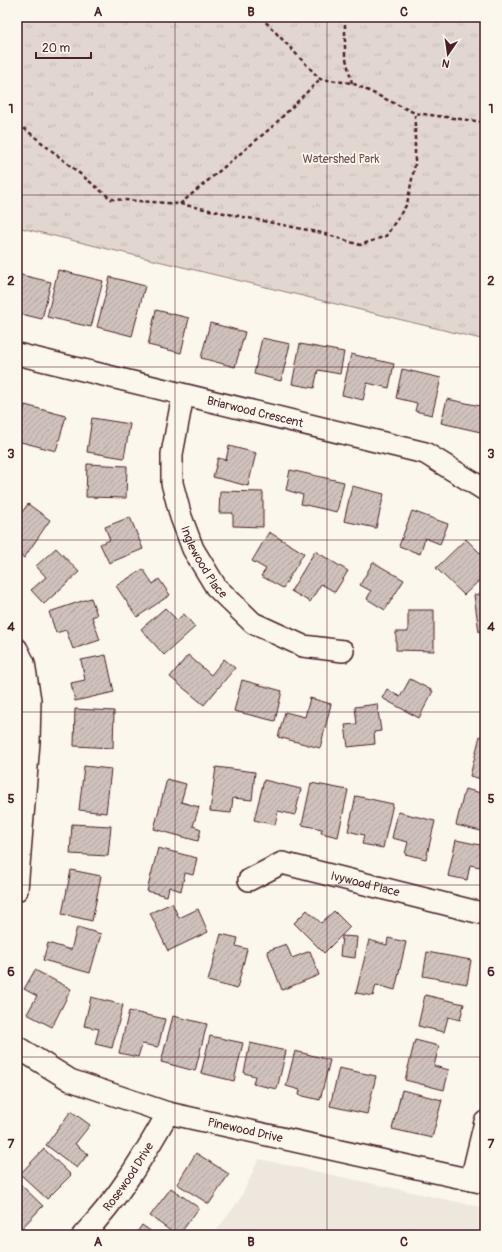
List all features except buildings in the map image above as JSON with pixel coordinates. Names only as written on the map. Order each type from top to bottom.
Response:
[{"type":"street","name":"Briarwood Crescent","points":[[17,354],[425,453],[485,490]]},
{"type":"street","name":"Inglewood Place","points":[[183,395],[172,454],[172,483],[181,517],[193,549],[216,587],[253,623],[303,646],[343,651]]},
{"type":"street","points":[[17,649],[24,663],[30,700],[28,750],[17,890]]},
{"type":"street","name":"Ivywood Place","points":[[249,880],[282,863],[485,914]]},
{"type":"street","name":"Pinewood Drive","points":[[17,1047],[70,1080],[168,1113],[478,1181]]},
{"type":"street","name":"Rosewood Drive","points":[[83,1235],[98,1219],[136,1169],[168,1113]]},
{"type":"street","points":[[478,1181],[485,1122]]},
{"type":"path","points":[[261,17],[320,79],[352,83],[415,113],[484,123],[485,118]]},
{"type":"path","points":[[345,17],[345,56],[352,83]]},
{"type":"path","points":[[180,204],[272,127],[320,79]]},
{"type":"path","points":[[17,126],[25,129],[111,199],[180,204],[322,233],[360,245],[386,236],[407,204],[415,164],[415,113]]},
{"type":"shaded area","points":[[259,1159],[485,1208],[485,1235],[213,1235],[240,1199]]},
{"type":"green space","name":"Watershed Park","points":[[17,17],[485,17],[485,340],[17,227]]}]
